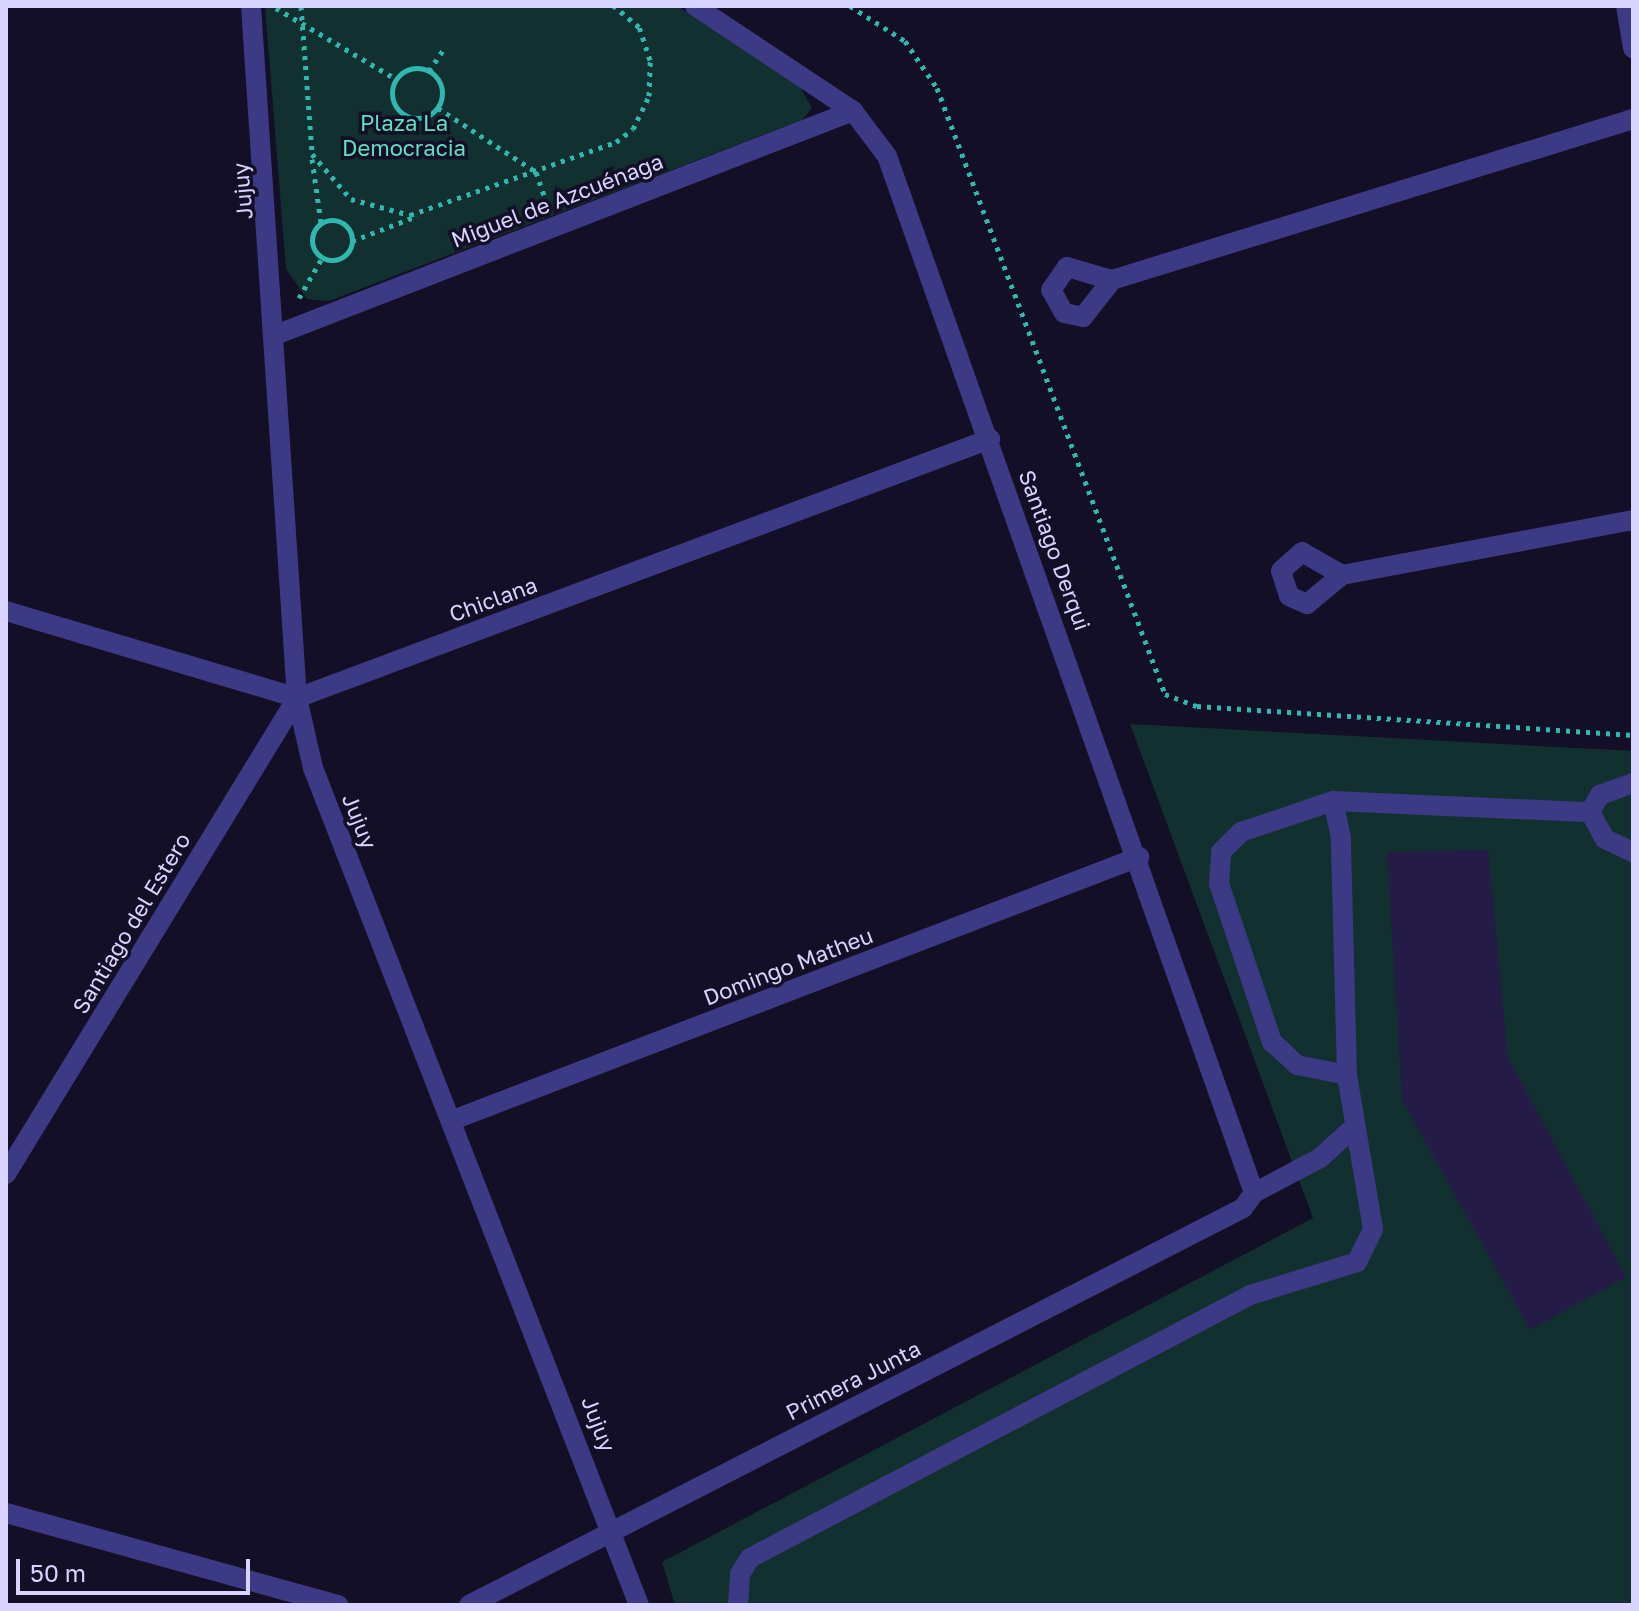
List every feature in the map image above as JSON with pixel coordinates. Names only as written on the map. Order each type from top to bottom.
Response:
[{"type":"street","name":"Jujuy","points":[[251,6],[278,334],[297,698],[313,768],[614,1529],[639,1605]]},
{"type":"street","name":"Santiago Derqui","points":[[695,6],[853,111],[887,156],[1139,857],[1254,1193]]},
{"type":"street","points":[[1626,6],[1633,48]]},
{"type":"street","name":"Miguel de Azcuénaga","points":[[278,334],[853,111]]},
{"type":"street","points":[[1112,280],[1633,119]]},
{"type":"street","name":"Chiclana","points":[[297,698],[990,439]]},
{"type":"street","points":[[1342,575],[1633,520]]},
{"type":"street","points":[[6,611],[297,698]]},
{"type":"street","name":"Santiago del Estero","points":[[6,1174],[297,698]]},
{"type":"street","points":[[1590,812],[1600,795],[1633,783]]},
{"type":"street","points":[[1347,1075],[1297,1065],[1272,1042],[1219,884],[1221,852],[1241,832],[1333,801],[1590,812]]},
{"type":"street","points":[[738,1605],[740,1574],[750,1558],[1250,1295],[1357,1262],[1373,1229],[1353,1128],[1347,1075],[1341,838],[1333,801]]},
{"type":"street","points":[[1590,812],[1605,839],[1633,852]]},
{"type":"street","name":"Domingo Matheu","points":[[453,1120],[1139,857]]},
{"type":"street","name":"Primera Junta","points":[[469,1605],[1243,1208],[1254,1193],[1320,1158],[1353,1128]]},
{"type":"street","points":[[6,1513],[338,1605]]},
{"type":"path","points":[[273,6],[396,79]]},
{"type":"path","points":[[301,6],[312,154],[321,223],[312,238],[319,256],[339,259],[352,241],[616,142],[642,114],[650,60],[639,27],[614,6]]},
{"type":"path","points":[[850,6],[905,41],[937,88],[1165,694],[1197,706],[1633,735]]},
{"type":"path","points":[[429,71],[444,49]]},
{"type":"path","points":[[413,68],[429,71],[442,91],[438,108],[417,119],[401,113],[392,99],[396,79],[413,68]]},
{"type":"path","points":[[438,108],[536,172],[556,227]]},
{"type":"path","points":[[312,154],[323,174],[365,207],[426,213]]},
{"type":"path","points":[[321,223],[345,225],[352,241]]},
{"type":"green space","name":"Plaza La Democracia","points":[[265,6],[677,6],[799,85],[812,108],[802,120],[329,301],[307,299],[286,269]]},
{"type":"green space","points":[[1130,724],[1633,751],[1633,1605],[675,1605],[662,1562],[1313,1218]]},
{"type":"building","points":[[1488,850],[1508,1057],[1626,1277],[1530,1330],[1402,1100],[1387,852]]}]
